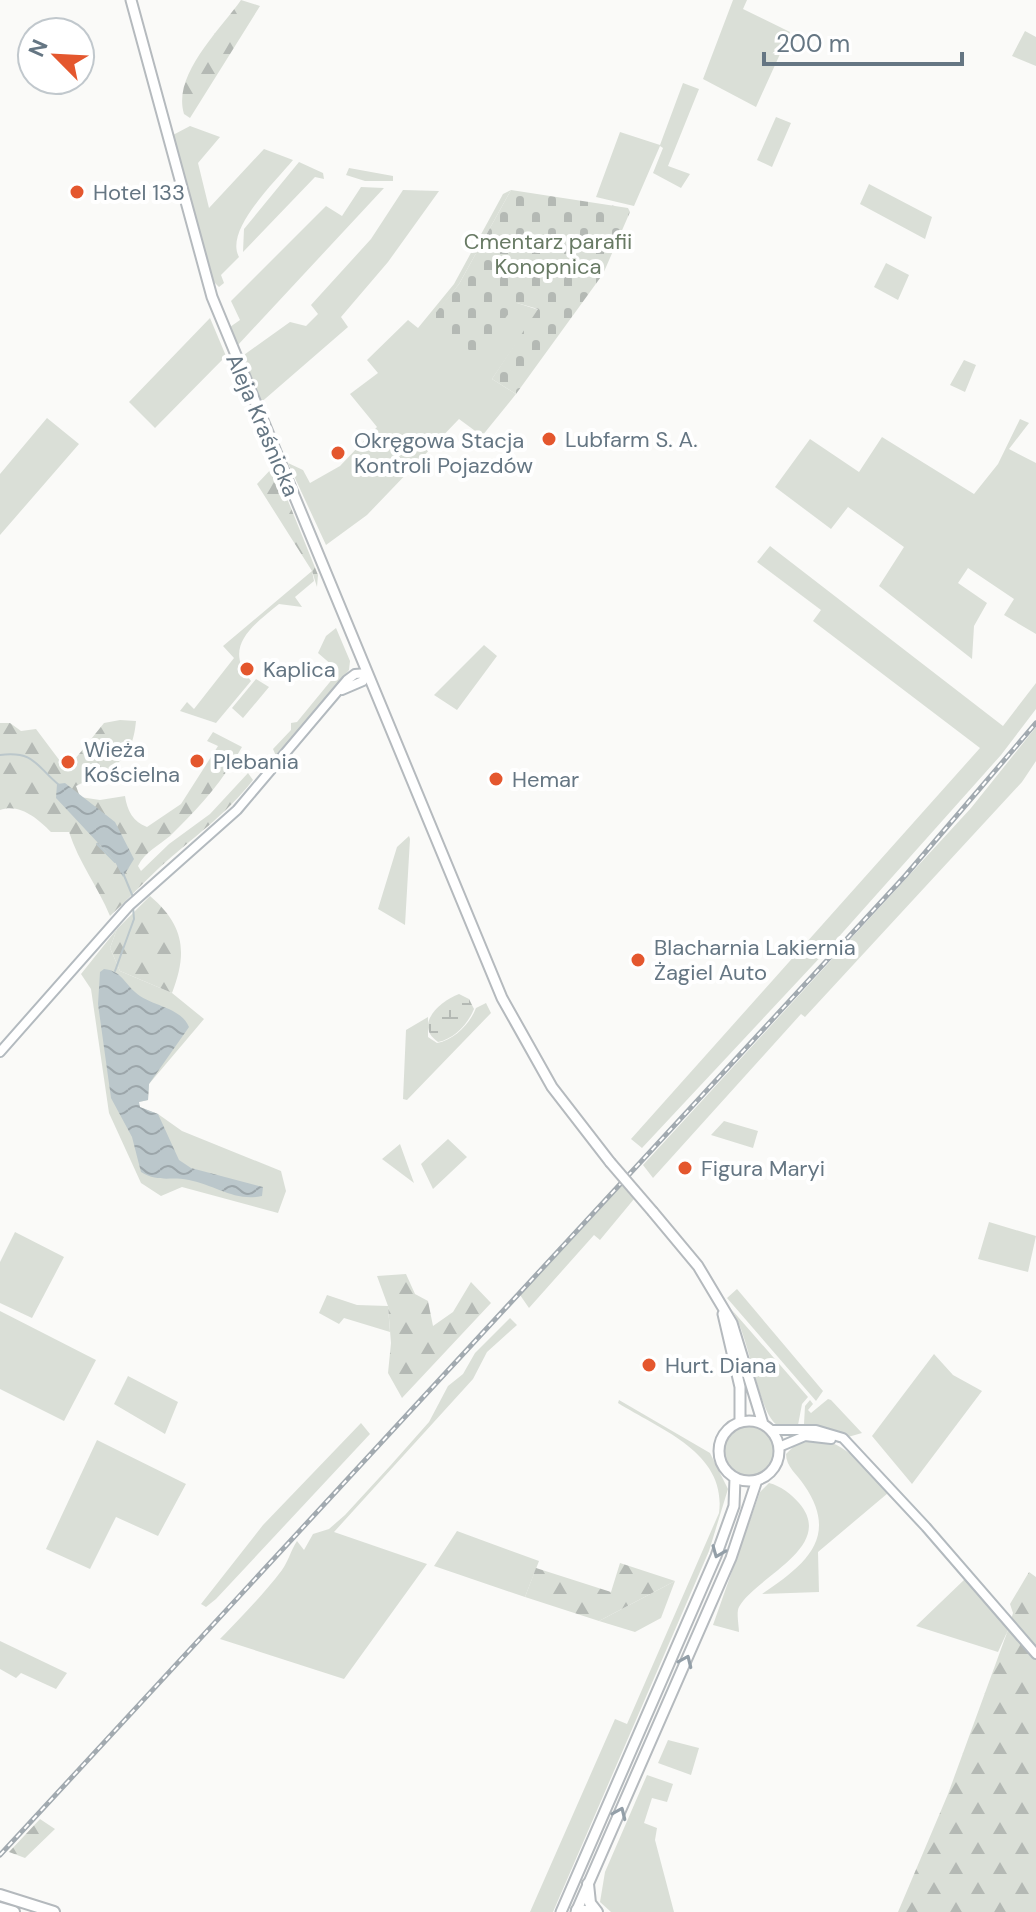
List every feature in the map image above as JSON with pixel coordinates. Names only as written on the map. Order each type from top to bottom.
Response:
[{"type":"highway","points":[[588,1884],[590,1903],[595,1912]]},
{"type":"highway","points":[[0,1895],[54,1912]]},
{"type":"highway","points":[[0,1908],[14,1912]]},
{"type":"highway","points":[[577,1911],[595,1912]]},
{"type":"main road","name":"Aleja Kraśnicka","points":[[131,0],[207,284],[496,986],[522,1037],[566,1108],[698,1266],[721,1307]]},
{"type":"main road","points":[[721,1307],[740,1387],[740,1422]]},
{"type":"main road","points":[[721,1307],[741,1344],[767,1427],[779,1447],[775,1467],[757,1480],[731,1558],[577,1911],[563,1908],[721,1543],[734,1506],[735,1478]]},
{"type":"main road","points":[[757,1480],[735,1478],[723,1466],[719,1450],[724,1434],[740,1422],[767,1427]]},
{"type":"street","points":[[0,1052],[121,915],[230,817],[342,690],[363,681],[367,673]]},
{"type":"street","points":[[767,1427],[826,1432],[854,1448],[1036,1654]]},
{"type":"street","points":[[779,1447],[815,1436],[854,1448]]},
{"type":"green space","points":[[241,0],[260,6],[190,118],[184,114],[182,99],[191,69]]},
{"type":"green space","points":[[733,0],[747,0],[743,9],[790,32],[756,107],[703,79]]},
{"type":"green space","points":[[1025,31],[1036,37],[1036,66],[1012,56]]},
{"type":"green space","points":[[683,83],[699,89],[668,166],[690,174],[681,188],[653,173],[663,148],[660,146],[634,206],[596,197],[620,132],[660,145]]},
{"type":"green space","points":[[776,117],[791,123],[772,167],[757,160]]},
{"type":"green space","points":[[190,126],[220,137],[198,163],[209,208],[264,149],[293,160],[245,220],[236,246],[239,257],[221,275],[224,283],[219,287],[213,281],[173,135]]},
{"type":"green space","points":[[299,162],[323,173],[324,179],[315,177],[243,252],[244,229]]},
{"type":"green space","points":[[349,168],[393,176],[393,181],[365,181],[346,175]]},
{"type":"green space","points":[[869,184],[932,217],[925,239],[860,204]]},
{"type":"green space","points":[[361,187],[384,188],[237,346],[230,327],[240,320],[231,301],[326,206],[342,216]]},
{"type":"green space","points":[[403,190],[439,191],[388,262],[341,317],[348,327],[258,405],[241,357],[290,322],[306,326],[318,314],[311,305],[371,239]]},
{"type":"green space","points":[[511,190],[459,284],[430,321],[517,303],[539,310],[492,379],[516,394],[482,436],[459,419],[367,515],[326,545],[288,463],[303,470],[310,483],[340,466],[377,427],[350,394],[378,373],[367,360],[408,320],[418,328],[454,284],[503,194]]},
{"type":"green space","name":"Cmentarz parafii Konopnica","points":[[511,190],[628,208],[630,212],[603,274],[516,394],[492,379],[538,309],[517,303],[476,355],[429,321],[459,284]]},
{"type":"green space","points":[[886,263],[909,275],[898,300],[874,287]]},
{"type":"green space","points":[[210,318],[226,356],[155,428],[129,402]]},
{"type":"green space","points":[[964,360],[976,365],[965,392],[950,385]]},
{"type":"green space","points":[[47,418],[79,444],[0,535],[0,474]]},
{"type":"green space","points":[[1020,419],[1029,423],[1009,449],[1036,463],[1036,634],[1004,615],[1014,599],[968,568],[958,583],[987,603],[974,626],[972,659],[879,586],[904,547],[848,507],[831,529],[775,487],[810,439],[859,472],[882,437],[974,494],[998,464]]},
{"type":"green space","points":[[274,466],[318,575],[317,587],[312,571],[257,484]]},
{"type":"green space","points":[[770,546],[1003,726],[1036,683],[1036,709],[1001,755],[827,950],[642,1148],[631,1139],[980,748],[813,621],[821,610],[757,562]]},
{"type":"green space","points":[[312,571],[314,581],[295,597],[302,607],[279,604],[244,638],[239,658],[251,681],[216,723],[180,711],[187,702],[194,709],[234,658],[223,646]]},
{"type":"green space","points":[[336,628],[350,661],[349,670],[276,756],[273,749],[291,730],[291,723],[297,722],[334,677],[330,673],[333,666],[318,653],[326,636]]},
{"type":"green space","points":[[484,645],[497,656],[457,710],[434,695]]},
{"type":"green space","points":[[256,679],[269,687],[243,718],[232,708]]},
{"type":"green space","points":[[136,721],[134,736],[124,756],[109,769],[76,786],[80,797],[100,800],[125,796],[132,815],[147,827],[181,804],[218,746],[207,741],[213,732],[242,747],[200,805],[144,857],[138,866],[141,871],[169,844],[210,814],[248,773],[253,780],[220,815],[110,916],[69,832],[51,832],[21,810],[0,810],[0,723],[10,723],[21,731],[36,729],[63,765],[71,764],[104,723]]},
{"type":"green space","points":[[1036,727],[1036,761],[1022,782],[805,1017],[801,1014],[653,1178],[643,1165],[971,808]]},
{"type":"green space","points":[[409,836],[405,925],[378,909],[397,847]]},
{"type":"green space","points":[[150,896],[170,918],[180,940],[180,965],[172,993],[120,971],[110,948],[117,929]]},
{"type":"green space","points":[[117,929],[110,948],[120,971],[172,993],[204,1019],[149,1084],[148,1100],[139,1102],[139,1107],[158,1114],[182,1131],[281,1171],[286,1191],[278,1213],[182,1187],[161,1196],[141,1183],[109,1113],[91,989],[81,974]]},
{"type":"green space","points":[[459,994],[469,999],[474,1009],[460,1030],[438,1042],[428,1028],[432,1014],[444,1002]]},
{"type":"green space","points":[[486,1003],[491,1013],[407,1100],[403,1099],[406,1030],[428,1017],[428,1037],[437,1043],[449,1039],[470,1020],[476,1008]]},
{"type":"green space","points":[[724,1121],[758,1131],[753,1148],[711,1135]]},
{"type":"green space","points":[[448,1139],[467,1157],[433,1189],[421,1164]]},
{"type":"green space","points":[[400,1144],[414,1183],[382,1159]]},
{"type":"green space","points":[[622,1185],[634,1199],[600,1240],[594,1235],[529,1308],[520,1295]]},
{"type":"green space","points":[[989,1222],[1036,1236],[1028,1272],[978,1259]]},
{"type":"green space","points":[[15,1232],[64,1257],[32,1318],[0,1303],[0,1262]]},
{"type":"green space","points":[[406,1274],[415,1294],[428,1301],[433,1326],[453,1312],[471,1282],[491,1303],[402,1398],[388,1373],[391,1343],[388,1306],[377,1276]]},
{"type":"green space","points":[[737,1289],[823,1391],[816,1401],[727,1298]]},
{"type":"green space","points":[[327,1295],[357,1305],[388,1306],[390,1332],[344,1318],[339,1324],[319,1313]]},
{"type":"green space","points":[[732,1310],[808,1397],[802,1404],[798,1425],[777,1425],[770,1418]]},
{"type":"green space","points":[[0,1311],[96,1360],[64,1421],[0,1389]]},
{"type":"green space","points":[[510,1318],[517,1325],[487,1352],[473,1379],[334,1532],[427,1564],[344,1679],[220,1639],[275,1579],[297,1541],[304,1550],[313,1534],[329,1529],[345,1515],[390,1466],[429,1422],[448,1386],[463,1374],[475,1353]]},
{"type":"green space","points":[[934,1354],[953,1375],[982,1391],[912,1484],[872,1436]]},
{"type":"green space","points":[[128,1376],[178,1402],[165,1434],[114,1404]]},
{"type":"green space","points":[[828,1399],[862,1433],[848,1437],[804,1424],[805,1406],[810,1400],[813,1404],[808,1410],[811,1413]]},
{"type":"green space","points":[[619,1400],[710,1453],[728,1489],[709,1551],[553,1912],[530,1912],[615,1719],[627,1724],[719,1513],[719,1492],[713,1474],[702,1459],[671,1434],[618,1403]]},
{"type":"green space","points":[[361,1423],[370,1434],[216,1599],[206,1607],[201,1604],[263,1525]]},
{"type":"green space","points":[[749,1425],[768,1432],[775,1451],[768,1470],[749,1477],[730,1470],[723,1451],[730,1432]]},
{"type":"green space","points":[[821,1439],[850,1454],[888,1493],[818,1552],[819,1592],[762,1594],[803,1561],[818,1535],[819,1520],[814,1504],[790,1467],[786,1454],[796,1444]]},
{"type":"green space","points":[[97,1440],[186,1484],[158,1536],[116,1517],[90,1569],[46,1549]]},
{"type":"green space","points":[[769,1483],[786,1491],[799,1503],[808,1519],[808,1534],[789,1560],[739,1607],[739,1632],[713,1625],[760,1492]]},
{"type":"green space","points":[[457,1531],[539,1561],[525,1597],[434,1566]]},
{"type":"green space","points":[[620,1563],[675,1581],[599,1621],[525,1597],[536,1568],[611,1592]]},
{"type":"green space","points":[[1029,1572],[1036,1577],[1036,1912],[898,1912],[948,1794],[1008,1630],[1013,1613],[1010,1604]]},
{"type":"green space","points":[[965,1579],[1008,1630],[998,1652],[916,1626]]},
{"type":"green space","points":[[675,1581],[661,1618],[635,1632],[599,1621]]},
{"type":"green space","points":[[0,1641],[67,1673],[56,1689],[21,1673],[16,1678],[0,1669]]},
{"type":"green space","points":[[668,1740],[699,1748],[691,1775],[658,1763]]},
{"type":"green space","points":[[647,1775],[673,1784],[667,1802],[652,1798],[644,1823],[657,1828],[655,1840],[674,1912],[611,1912],[600,1902],[605,1872]]},
{"type":"green space","points":[[40,1819],[55,1829],[25,1858],[9,1852]]},
{"type":"water","points":[[65,783],[115,822],[134,859],[123,877],[114,860],[56,798],[57,784]]},
{"type":"water","points":[[104,969],[118,974],[142,997],[179,1015],[189,1027],[149,1084],[148,1100],[139,1102],[140,1107],[158,1114],[179,1160],[191,1168],[263,1187],[262,1196],[243,1197],[198,1182],[159,1178],[141,1172],[132,1137],[111,1098],[98,1004],[100,972]]},
{"type":"waterway","points":[[0,755],[28,757],[59,785]]},
{"type":"waterway","points":[[97,844],[115,862]]},
{"type":"waterway","points":[[123,873],[133,897]]},
{"type":"waterway","points":[[115,971],[134,919],[133,907]]},
{"type":"railway","points":[[0,1855],[905,876],[1036,723]]},
{"type":"place","name":"Hotel 133","points":[[77,192]]},
{"type":"place","name":"Lubfarm S. A.","points":[[549,439]]},
{"type":"place","name":"Okręgowa Stacja Kontroli Pojazdów","points":[[338,453]]},
{"type":"place","name":"Kaplica","points":[[247,669]]},
{"type":"place","name":"Plebania","points":[[197,761]]},
{"type":"place","name":"Wieża Kościelna","points":[[68,762]]},
{"type":"place","name":"Hemar","points":[[496,779]]},
{"type":"place","name":"Blacharnia Lakiernia Żagiel Auto","points":[[638,960]]},
{"type":"place","name":"Figura Maryi","points":[[685,1168]]},
{"type":"place","name":"Hurt. Diana","points":[[649,1365]]}]
